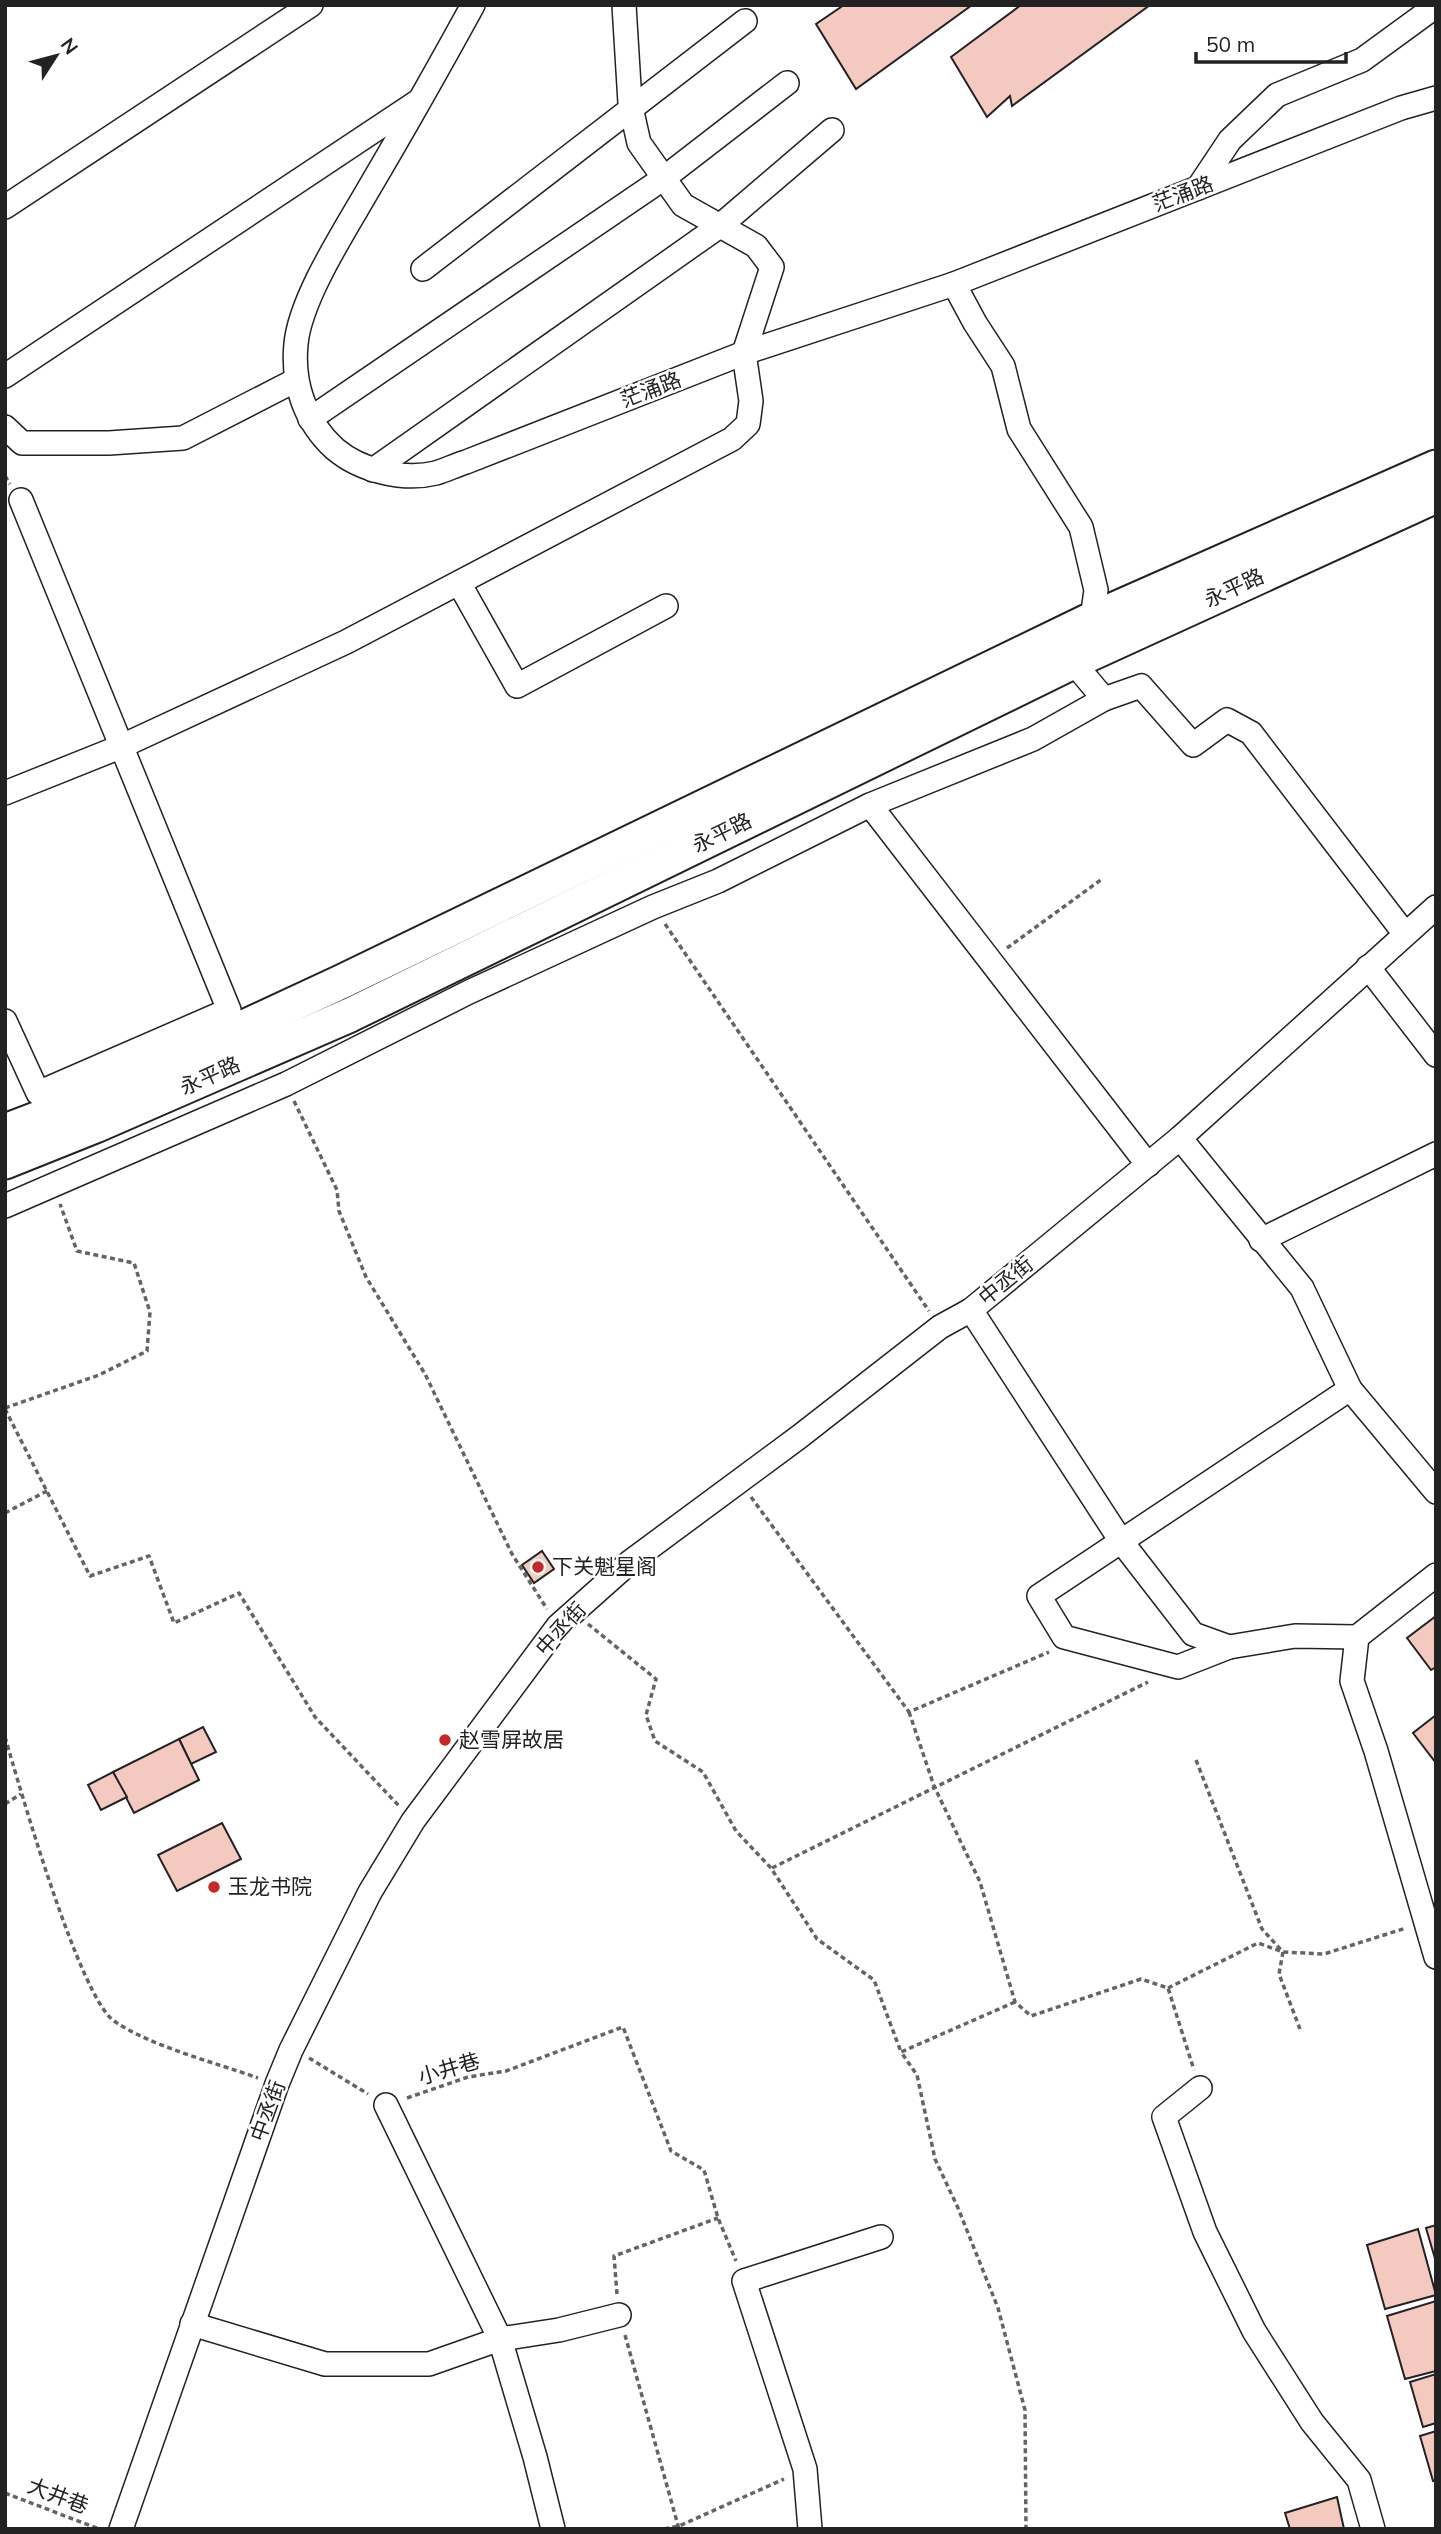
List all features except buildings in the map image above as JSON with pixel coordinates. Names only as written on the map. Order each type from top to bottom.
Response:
[{"type":"highway","name":"永平路","points":[[5,1131],[89,1099],[1099,633],[1436,467]]},
{"type":"highway","name":"永平路","points":[[5,1162],[95,1126],[350,1015],[1073,662],[1099,633],[1436,496]]},
{"type":"street","points":[[5,207],[311,5]]},
{"type":"street","name":"茫涌路","points":[[473,5],[421,100],[328,258],[307,304],[296,341],[296,380],[310,419],[335,449],[373,470],[417,475],[435,473],[744,353],[954,284],[1401,108],[1436,98]]},
{"type":"street","points":[[5,793],[120,747],[346,642],[732,439],[748,424],[751,401],[744,353],[772,267],[756,246],[683,205],[639,143],[631,110],[624,5]]},
{"type":"street","points":[[1198,188],[1230,140],[1278,95],[1362,60],[1436,6]]},
{"type":"street","points":[[423,269],[745,21]]},
{"type":"street","points":[[310,419],[664,178],[787,83]]},
{"type":"street","points":[[5,376],[421,100]]},
{"type":"street","points":[[373,470],[720,225],[832,130]]},
{"type":"street","points":[[954,284],[1003,366],[1018,429],[1081,527],[1096,590],[1099,633]]},
{"type":"street","points":[[5,427],[22,443],[109,443],[183,438],[296,380]]},
{"type":"street","points":[[5,1021],[38,1093],[229,1010],[21,500]]},
{"type":"street","points":[[458,583],[517,686],[666,606]]},
{"type":"street","points":[[1073,662],[1104,699]]},
{"type":"street","points":[[5,1206],[286,1084],[469,992],[653,907],[718,881],[870,805],[1033,739],[1104,699],[1141,686],[1193,744],[1227,720],[1251,733],[1405,934]]},
{"type":"street","points":[[870,805],[1148,1165]]},
{"type":"street","name":"中丞街","points":[[121,2529],[277,2084],[296,2042],[370,1892],[413,1821],[565,1619],[630,1562],[940,1327],[971,1310],[1180,1138],[1436,907]]},
{"type":"street","points":[[1368,967],[1436,1055]]},
{"type":"street","points":[[1180,1138],[1302,1288],[1350,1389],[1436,1492]]},
{"type":"street","points":[[1261,1240],[1436,1154]]},
{"type":"street","points":[[971,1310],[1121,1541],[1193,1634],[1229,1647]]},
{"type":"street","points":[[1350,1389],[1039,1596],[1064,1637],[1178,1667],[1229,1647],[1295,1636],[1357,1637],[1436,1575]]},
{"type":"street","points":[[1357,1637],[1352,1681],[1376,1751],[1436,1957]]},
{"type":"street","points":[[1200,2088],[1164,2117],[1205,2232],[1254,2331],[1312,2422],[1359,2480],[1373,2529]]},
{"type":"street","points":[[386,2105],[500,2339],[536,2457],[553,2529]]},
{"type":"street","points":[[810,2529],[805,2469],[744,2281],[881,2237]]},
{"type":"street","points":[[192,2324],[325,2364],[429,2364],[500,2339],[559,2330],[619,2315]]},
{"type":"path","points":[[990,961],[1102,879]]},
{"type":"path","points":[[653,907],[940,1327]]},
{"type":"path","points":[[286,1084],[337,1190],[339,1211],[366,1278],[425,1374],[512,1554],[565,1619],[656,1678],[646,1715],[655,1741],[703,1772],[736,1831],[771,1868],[817,1940],[874,1980],[901,2052],[917,2076],[935,2159],[958,2208],[998,2308],[1025,2410],[1026,2529]]},
{"type":"path","points":[[53,1185],[77,1251],[134,1263],[150,1312],[147,1352],[99,1375],[5,1408],[90,1576],[149,1556],[174,1623],[239,1593],[315,1717],[413,1821]]},
{"type":"path","points":[[740,1481],[909,1712],[934,1786],[980,1882],[1014,2002],[1031,2016],[1141,1979],[1168,1988],[1258,1943],[1283,1952],[1324,1954],[1425,1922]]},
{"type":"path","points":[[5,1513],[47,1490]]},
{"type":"path","points":[[909,1712],[1077,1641]]},
{"type":"path","points":[[771,1868],[1178,1667]]},
{"type":"path","points":[[5,1737],[85,1978],[111,2019],[154,2041],[277,2084]]},
{"type":"path","points":[[1196,1760],[1262,1929],[1283,1952]]},
{"type":"path","points":[[5,1804],[22,1793]]},
{"type":"path","points":[[1283,1952],[1279,1974],[1300,2029]]},
{"type":"path","points":[[1168,1988],[1200,2088]]},
{"type":"path","points":[[901,2052],[1014,2002]]},
{"type":"path","name":"小井巷","points":[[386,2105],[468,2077],[506,2071],[623,2027],[671,2151],[704,2170],[718,2218]]},
{"type":"path","points":[[296,2042],[318,2061],[386,2105]]},
{"type":"path","points":[[680,2528],[619,2315],[614,2256],[718,2218],[744,2281]]},
{"type":"path","points":[[664,2529],[680,2528],[805,2469]]},
{"type":"path","name":"大井巷","points":[[5,2493],[99,2529]]},
{"type":"place","name":"下关魁星阁","points":[[538,1567]]},
{"type":"place","name":"赵雪屏故居","points":[[445,1740]]},
{"type":"place","name":"玉龙书院","points":[[214,1887]]}]
